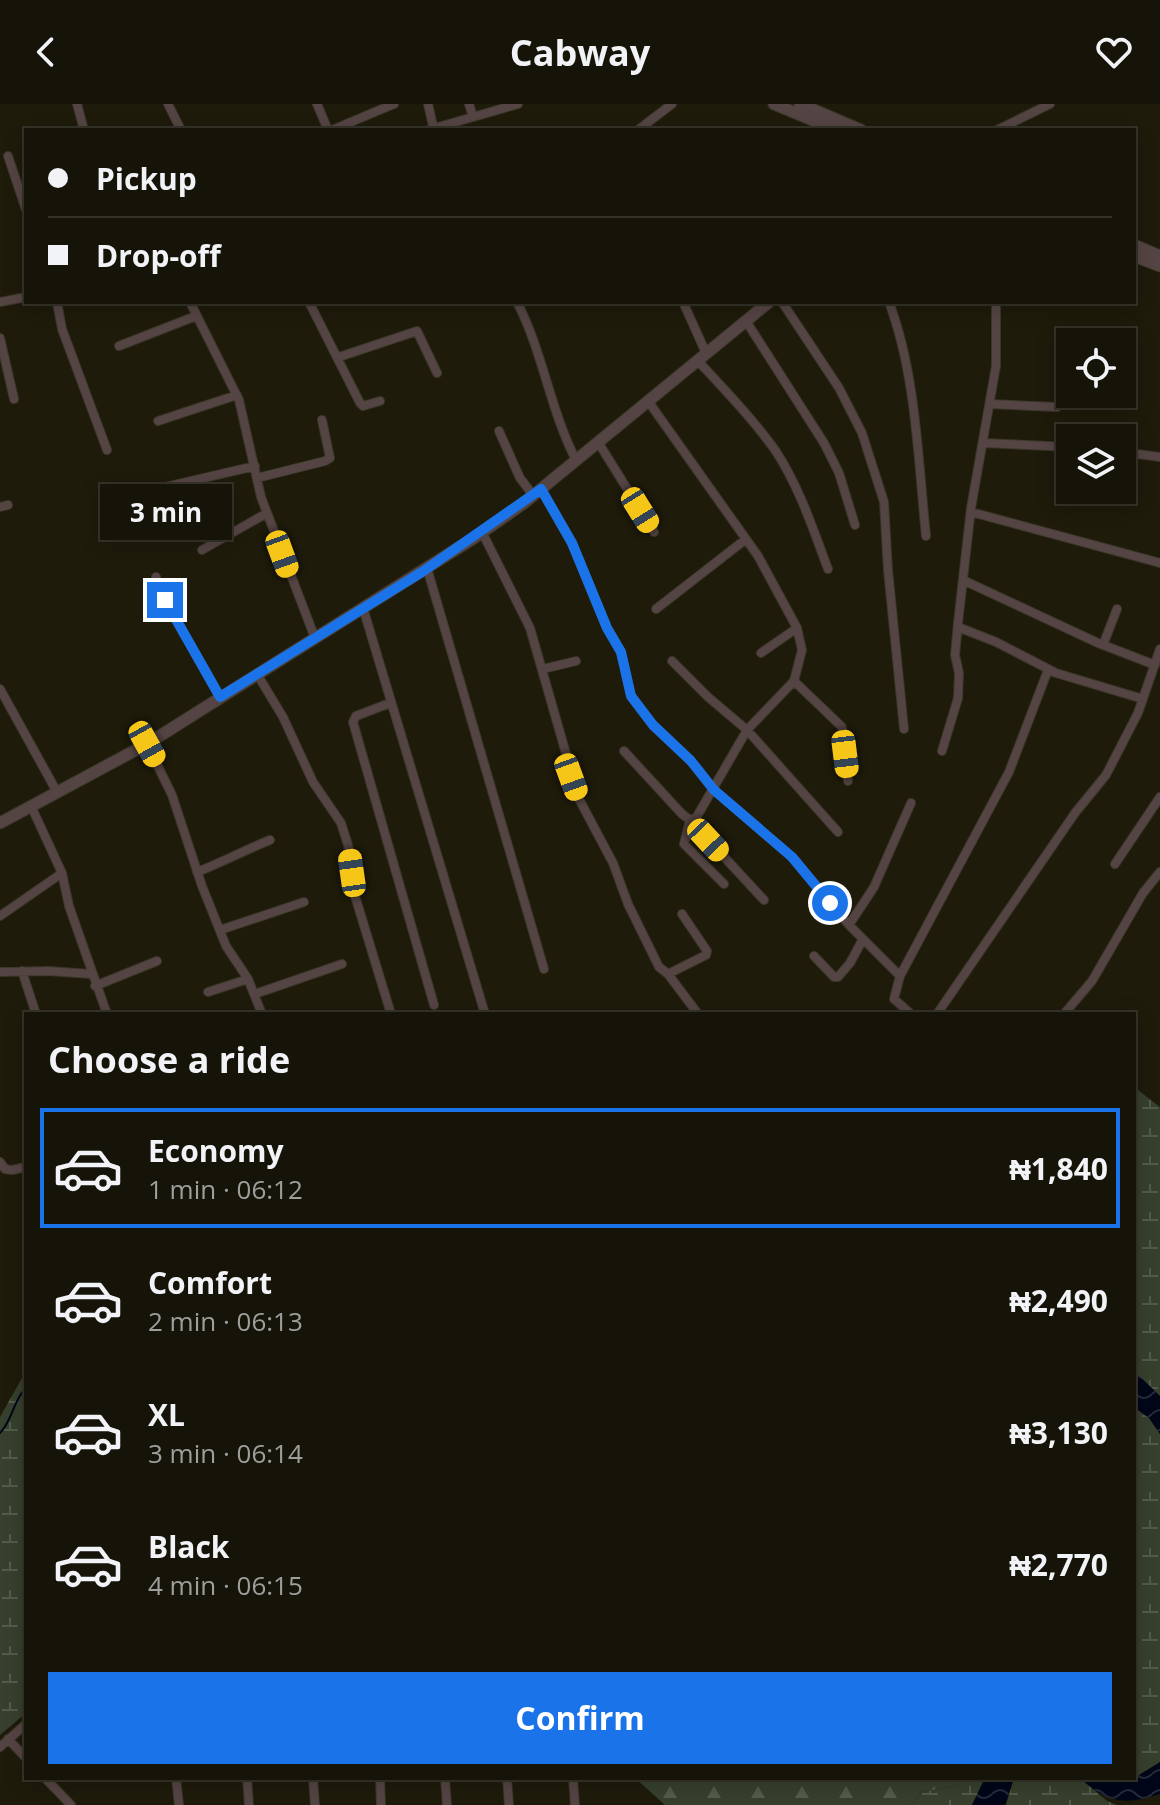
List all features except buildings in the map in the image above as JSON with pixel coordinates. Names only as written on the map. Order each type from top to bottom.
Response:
[{"type":"street","points":[[77,104],[83,128]]},
{"type":"street","points":[[168,104],[180,128]]},
{"type":"street","points":[[317,104],[329,128]]},
{"type":"street","points":[[335,128],[394,104]]},
{"type":"street","points":[[428,104],[432,128]]},
{"type":"street","points":[[469,104],[473,117]]},
{"type":"street","points":[[435,128],[518,104]]},
{"type":"street","points":[[641,128],[672,104]]},
{"type":"street","points":[[774,104],[831,128]]},
{"type":"street","points":[[800,104],[856,128]]},
{"type":"street","points":[[1026,104],[1030,114]]},
{"type":"street","points":[[1001,128],[1050,104]]},
{"type":"street","points":[[8,156],[24,204]]},
{"type":"street","points":[[1136,246],[1160,256]]},
{"type":"street","points":[[1136,257],[1160,266]]},
{"type":"street","points":[[0,302],[24,297]]},
{"type":"street","points":[[57,304],[62,329],[107,450]]},
{"type":"street","points":[[191,304],[237,395],[267,513],[315,638]]},
{"type":"street","points":[[310,304],[363,406],[380,401]]},
{"type":"street","points":[[518,304],[532,330],[563,435],[576,460]]},
{"type":"street","points":[[684,304],[702,357],[776,451],[809,517],[828,569]]},
{"type":"street","points":[[0,823],[147,744],[482,532],[537,492],[767,304]]},
{"type":"street","points":[[783,304],[839,388],[862,433],[884,502],[904,729]]},
{"type":"street","points":[[890,304],[902,337],[909,376],[926,536]]},
{"type":"street","points":[[942,751],[958,698],[959,673],[955,655],[971,512],[996,366],[996,304]]},
{"type":"street","points":[[119,346],[196,316]]},
{"type":"street","points":[[746,321],[824,443],[839,473],[855,525]]},
{"type":"street","points":[[339,357],[417,331],[437,373]]},
{"type":"street","points":[[0,338],[14,399]]},
{"type":"street","points":[[158,421],[237,395]]},
{"type":"street","points":[[648,401],[758,556],[797,628],[802,650],[794,681],[747,730],[714,790],[696,818],[690,820]]},
{"type":"street","points":[[990,404],[1056,407]]},
{"type":"street","points":[[257,478],[330,458],[322,420]]},
{"type":"street","points":[[499,431],[520,478],[537,492],[572,543],[607,628],[621,652],[631,696],[653,725],[691,761],[714,790],[792,857],[849,925],[900,976]]},
{"type":"street","points":[[598,442],[654,532]]},
{"type":"street","points":[[984,443],[1056,446]]},
{"type":"street","points":[[1136,454],[1160,457]]},
{"type":"street","points":[[165,487],[255,466]]},
{"type":"street","points":[[971,512],[1160,563]]},
{"type":"street","points":[[202,550],[267,513]]},
{"type":"street","points":[[482,532],[530,628],[579,799],[613,863],[628,904],[659,967],[668,974],[696,1012]]},
{"type":"street","points":[[656,609],[746,539]]},
{"type":"street","points":[[427,568],[544,969]]},
{"type":"street","points":[[156,577],[165,600],[220,697]]},
{"type":"street","points":[[965,581],[1103,645],[1155,665]]},
{"type":"street","points":[[363,608],[484,1012]]},
{"type":"street","points":[[1103,645],[1117,609]]},
{"type":"street","points":[[958,627],[996,642],[1048,670],[1143,699]]},
{"type":"street","points":[[761,653],[797,628]]},
{"type":"street","points":[[938,1012],[1125,744],[1151,682],[1160,649]]},
{"type":"street","points":[[543,669],[576,661]]},
{"type":"street","points":[[672,661],[747,730],[838,832]]},
{"type":"street","points":[[909,1012],[894,999],[900,976],[1009,772],[1048,670]]},
{"type":"street","points":[[257,674],[283,717],[313,782],[341,823],[348,845],[355,896],[390,1012]]},
{"type":"street","points":[[794,681],[842,727],[848,781]]},
{"type":"street","points":[[1151,682],[1160,687]]},
{"type":"street","points":[[0,689],[57,792]]},
{"type":"street","points":[[390,703],[356,716],[353,722],[434,1005]]},
{"type":"street","points":[[147,744],[172,795],[220,930],[234,961],[248,979],[261,1012]]},
{"type":"street","points":[[624,751],[764,900]]},
{"type":"street","points":[[1115,864],[1160,797]]},
{"type":"street","points":[[849,925],[874,887],[911,803]]},
{"type":"street","points":[[31,806],[62,873],[69,906],[106,1012]]},
{"type":"street","points":[[690,820],[684,844],[724,884]]},
{"type":"street","points":[[197,872],[270,840]]},
{"type":"street","points":[[1066,1012],[1092,981],[1143,893],[1160,872]]},
{"type":"street","points":[[0,916],[62,873]]},
{"type":"street","points":[[220,930],[304,902]]},
{"type":"street","points":[[668,974],[706,955],[707,951],[682,914]]},
{"type":"street","points":[[814,956],[834,977],[838,977],[863,939]]},
{"type":"street","points":[[95,986],[157,961]]},
{"type":"street","points":[[255,994],[342,964]]},
{"type":"street","points":[[22,971],[35,1012]]},
{"type":"street","points":[[0,972],[91,974]]},
{"type":"street","points":[[208,992],[248,979]]},
{"type":"street","points":[[0,1162],[5,1169],[24,1167]]},
{"type":"street","points":[[0,1747],[24,1726]]},
{"type":"street","points":[[8,1739],[24,1756]]},
{"type":"street","points":[[47,1780],[71,1805]]},
{"type":"street","points":[[176,1780],[179,1805]]},
{"type":"street","points":[[247,1780],[249,1805]]},
{"type":"street","points":[[313,1780],[315,1805]]},
{"type":"street","points":[[380,1780],[381,1805]]},
{"type":"street","points":[[445,1780],[447,1805]]},
{"type":"street","points":[[507,1780],[509,1805]]},
{"type":"street","points":[[573,1780],[575,1805]]},
{"type":"green space","points":[[1136,1089],[1160,1107],[1160,1396],[1136,1373]]},
{"type":"green space","points":[[24,1375],[24,1715],[0,1735],[0,1417]]},
{"type":"green space","points":[[1136,1408],[1149,1418],[1160,1434],[1160,1762],[1136,1777]]},
{"type":"green space","points":[[637,1780],[963,1780],[959,1785],[922,1792],[911,1805],[665,1805]]},
{"type":"green space","points":[[963,1780],[984,1780],[972,1805],[911,1805],[922,1792],[959,1785]]},
{"type":"green space","points":[[1013,1780],[1082,1780],[1107,1801],[1117,1805],[1006,1805]]},
{"type":"water","points":[[1136,1373],[1160,1396],[1160,1434],[1149,1418],[1136,1408]]},
{"type":"water","points":[[1160,1762],[1160,1794],[1136,1800],[1117,1800],[1099,1793],[1082,1780],[1136,1780],[1136,1777]]},
{"type":"water","points":[[984,1780],[1013,1780],[1005,1805],[972,1805]]},
{"type":"waterway","points":[[0,1433],[24,1390]]},
{"type":"route","points":[[165,600],[220,697],[422,572],[541,489],[572,543],[607,628],[621,652],[631,696],[653,725],[691,761],[714,790],[792,857],[830,903]]}]
